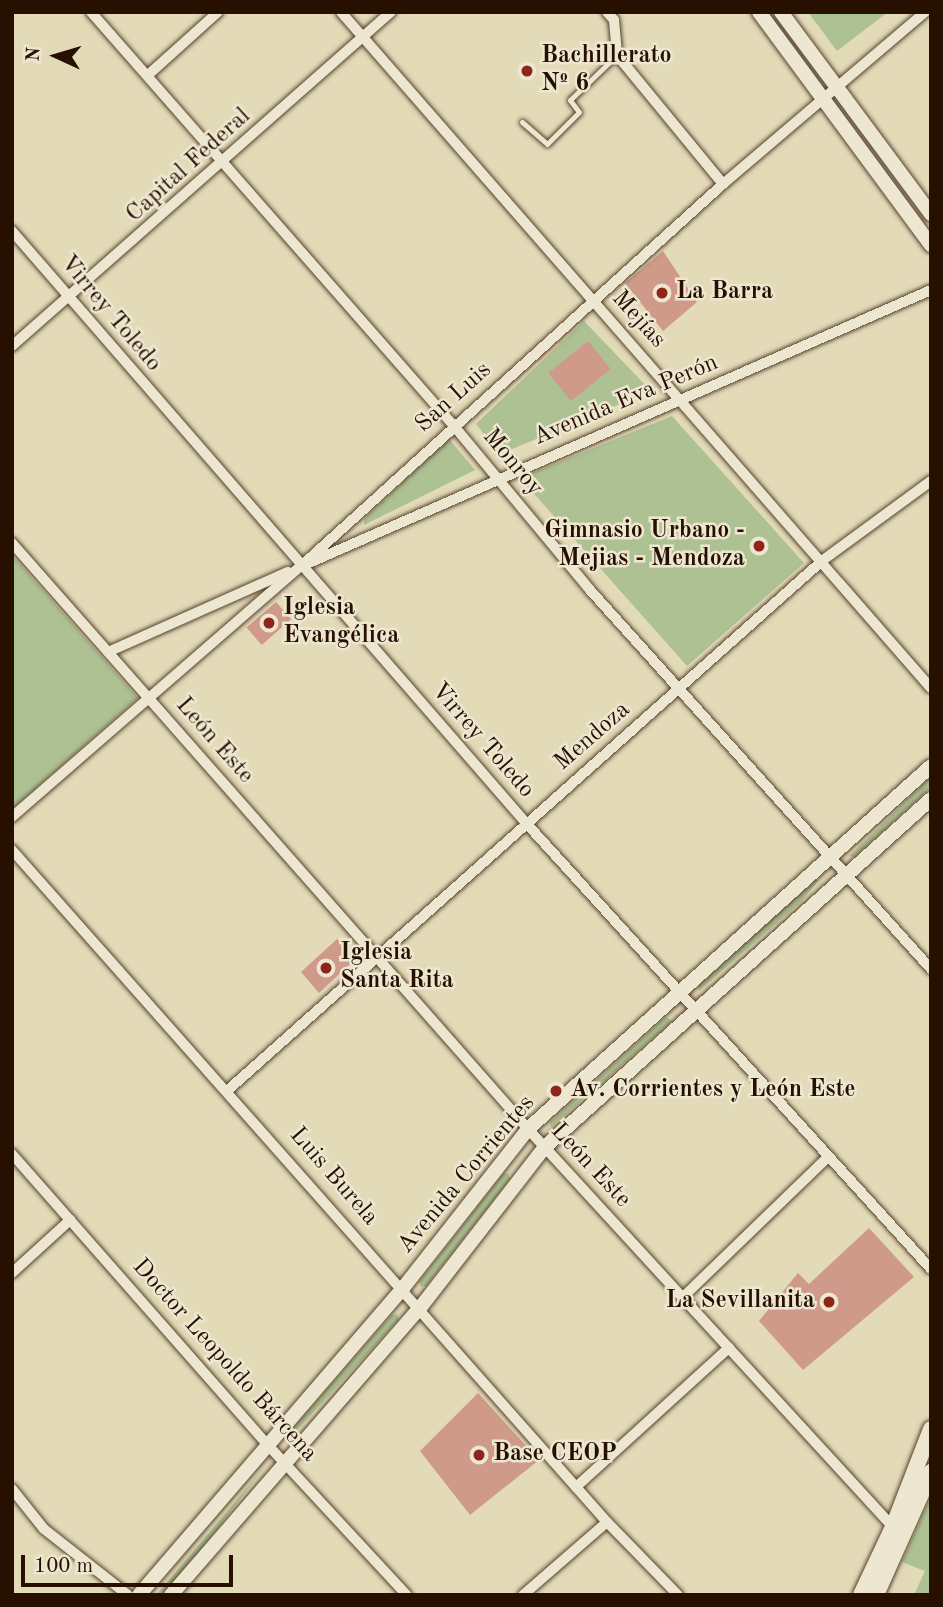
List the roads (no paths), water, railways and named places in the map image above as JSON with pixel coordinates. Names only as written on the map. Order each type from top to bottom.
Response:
[{"type":"main road","points":[[860,1595],[893,1527],[931,1429]]},
{"type":"main road","points":[[876,1595],[931,1472]]},
{"type":"street","name":"Monroy","points":[[91,12],[828,858],[931,970]]},
{"type":"street","points":[[148,75],[218,12]]},
{"type":"street","name":"Mejías","points":[[341,12],[931,688]]},
{"type":"street","name":"Capital Federal","points":[[12,346],[223,164],[391,12]]},
{"type":"street","points":[[607,12],[614,20],[617,55],[723,184]]},
{"type":"street","points":[[759,12],[931,245]]},
{"type":"street","points":[[781,12],[931,214]]},
{"type":"street","points":[[926,12],[931,17]]},
{"type":"street","name":"San Luis","points":[[12,817],[300,567],[821,97],[926,12]]},
{"type":"street","name":"Virrey Toledo","points":[[12,231],[300,567],[526,823],[677,993],[931,1269]]},
{"type":"street","name":"Avenida Eva Perón","points":[[108,652],[498,478],[682,401],[931,290]]},
{"type":"street","name":"Mendoza","points":[[228,1090],[526,823],[681,689],[822,560],[931,481]]},
{"type":"street","name":"León Este","points":[[12,543],[528,1129],[893,1527]]},
{"type":"street","name":"Avenida Corrientes","points":[[139,1595],[266,1443],[403,1288],[528,1129],[931,766]]},
{"type":"street","name":"Avenida Corrientes","points":[[171,1595],[284,1461],[421,1308],[545,1147],[843,874],[931,799]]},
{"type":"street","name":"Luis Burela","points":[[12,850],[228,1090],[607,1522],[678,1595]]},
{"type":"street","name":"Doctor Leopoldo Bárcena","points":[[12,1154],[266,1443],[407,1595]]},
{"type":"street","points":[[682,1298],[827,1158]]},
{"type":"street","points":[[12,1273],[70,1220]]},
{"type":"street","points":[[576,1487],[729,1348]]},
{"type":"street","points":[[12,1489],[44,1529],[128,1595]]},
{"type":"street","points":[[523,1595],[607,1522]]},
{"type":"lane","points":[[522,121],[547,144],[579,112],[570,100],[617,55]]},
{"type":"place","name":"Bachillerato Nº 6","points":[[527,71]]},
{"type":"place","name":"La Barra","points":[[662,293]]},
{"type":"place","name":"Gimnasio Urbano - Mejias - Mendoza","points":[[759,546]]},
{"type":"place","name":"Iglesia Evangélica","points":[[269,623]]},
{"type":"place","name":"Iglesia Santa Rita","points":[[326,968]]},
{"type":"place","name":"Av. Corrientes y León Este","points":[[556,1091]]},
{"type":"place","name":"La Sevillanita","points":[[829,1302]]},
{"type":"place","name":"Base CEOP","points":[[479,1455]]}]
